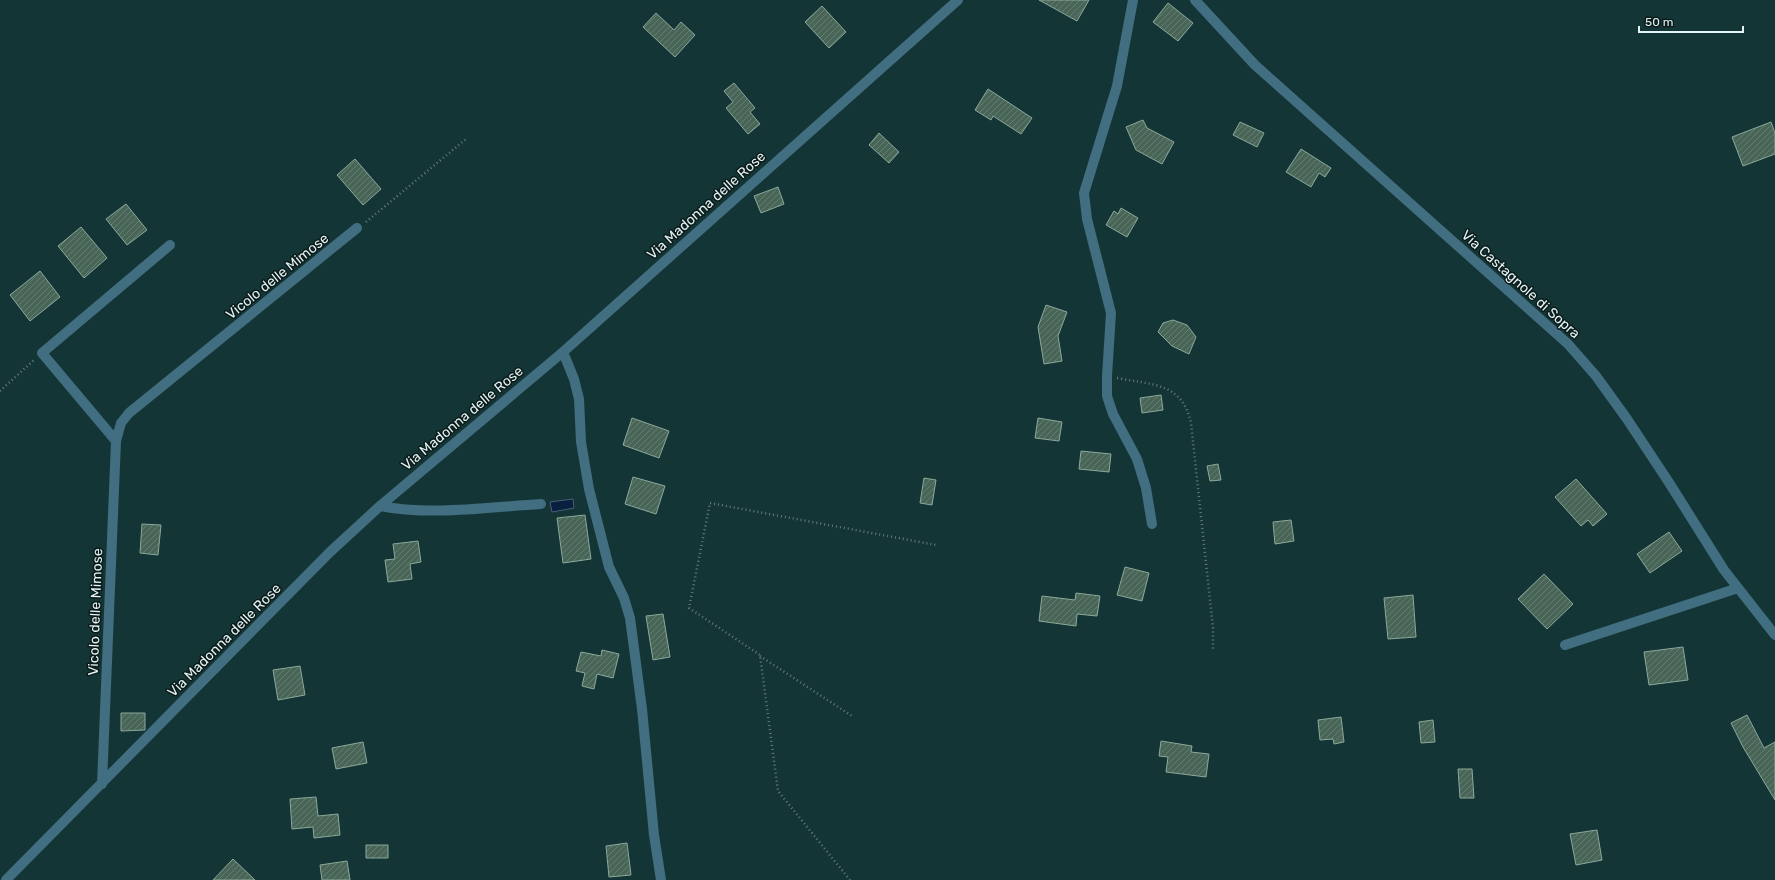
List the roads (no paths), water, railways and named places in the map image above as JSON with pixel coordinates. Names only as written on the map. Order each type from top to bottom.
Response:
[{"type":"street","name":"Via Madonna delle Rose","points":[[6,880],[330,552],[380,506],[563,352],[958,0]]},
{"type":"street","points":[[1133,0],[1117,86],[1084,193],[1087,219],[1111,312],[1107,396],[1113,414],[1137,459],[1146,488],[1152,524]]},
{"type":"street","name":"Via Castagnole di Sopra","points":[[1196,0],[1255,65],[1568,344],[1596,376],[1627,419],[1668,481],[1708,546],[1738,588],[1775,635]]},
{"type":"street","name":"Vicolo delle Mimose","points":[[102,784],[116,441],[120,423],[129,413],[357,228]]},
{"type":"street","points":[[116,441],[42,353],[170,245]]},
{"type":"street","points":[[563,352],[574,379],[579,399],[581,442],[589,489],[609,567],[624,598],[630,618],[642,709],[654,835],[661,880]]},
{"type":"street","points":[[380,506],[398,509],[432,511],[541,504]]},
{"type":"street","points":[[1565,645],[1738,588]]},
{"type":"water","points":[[573,499],[574,508],[552,512],[550,502]]}]
